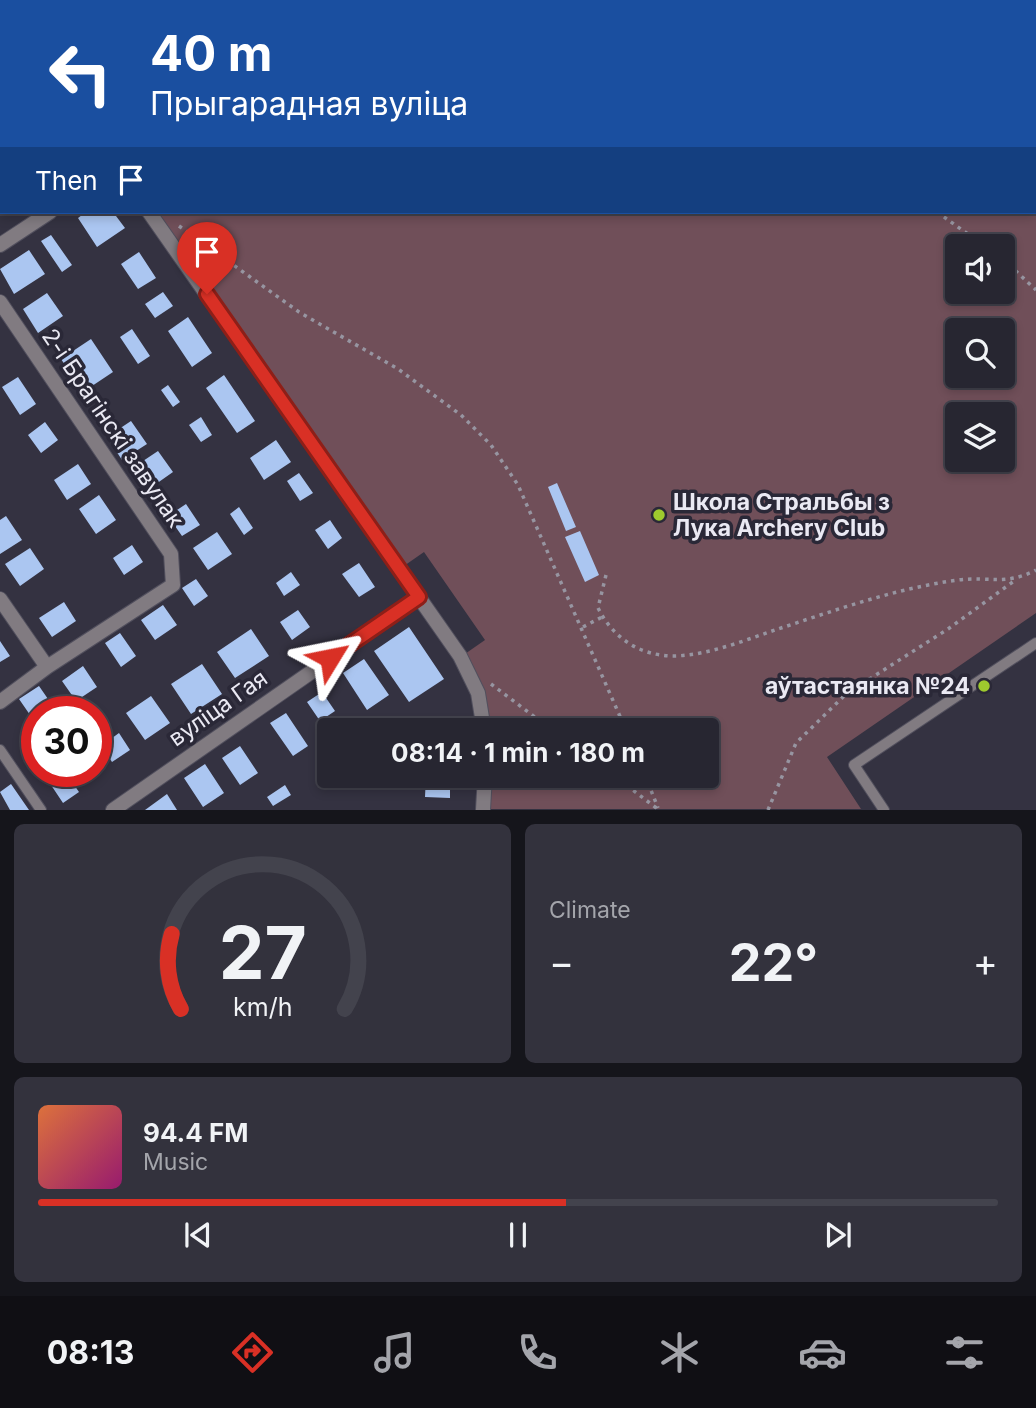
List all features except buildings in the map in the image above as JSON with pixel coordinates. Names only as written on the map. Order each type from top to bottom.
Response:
[{"type":"street","points":[[0,245],[47,214]]},
{"type":"street","points":[[150,214],[464,664],[478,693],[483,718]]},
{"type":"street","name":"2-і Брагінскі завулак","points":[[0,302],[171,554],[173,585],[47,667],[0,702]]},
{"type":"street","name":"вуліца Гая","points":[[113,810],[419,597]]},
{"type":"street","points":[[0,599],[47,667]]},
{"type":"street","points":[[484,810],[485,788]]},
{"type":"lane","points":[[884,810],[854,765],[1036,643]]},
{"type":"lane","points":[[0,750],[41,810]]},
{"type":"path","points":[[940,214],[968,234]]},
{"type":"path","points":[[170,219],[299,312],[398,369],[461,415],[491,445],[518,485],[621,718]]},
{"type":"path","points":[[1015,270],[1036,290]]},
{"type":"path","points":[[768,810],[796,743],[846,694],[948,629],[1016,580],[1036,570]]},
{"type":"path","points":[[606,575],[598,608],[608,628],[639,651],[674,656],[712,650],[904,591],[960,580],[1016,580]]},
{"type":"path","points":[[583,627],[602,617]]},
{"type":"path","points":[[464,664],[536,718]]},
{"type":"path","points":[[630,788],[659,810]]},
{"type":"path","points":[[650,788],[659,810]]},
{"type":"shaded area","points":[[153,214],[1036,214],[1036,613],[827,757],[861,809],[485,809],[487,788],[719,788],[719,718],[482,718],[462,656],[485,640],[424,552],[401,568]]},
{"type":"place","name":"Школа Стральбы з Лука Archery Club","points":[[659,515]]},
{"type":"place","name":"аўтастаянка №24","points":[[984,686]]},
{"type":"route","points":[[207,294],[419,597],[330,658]]}]
